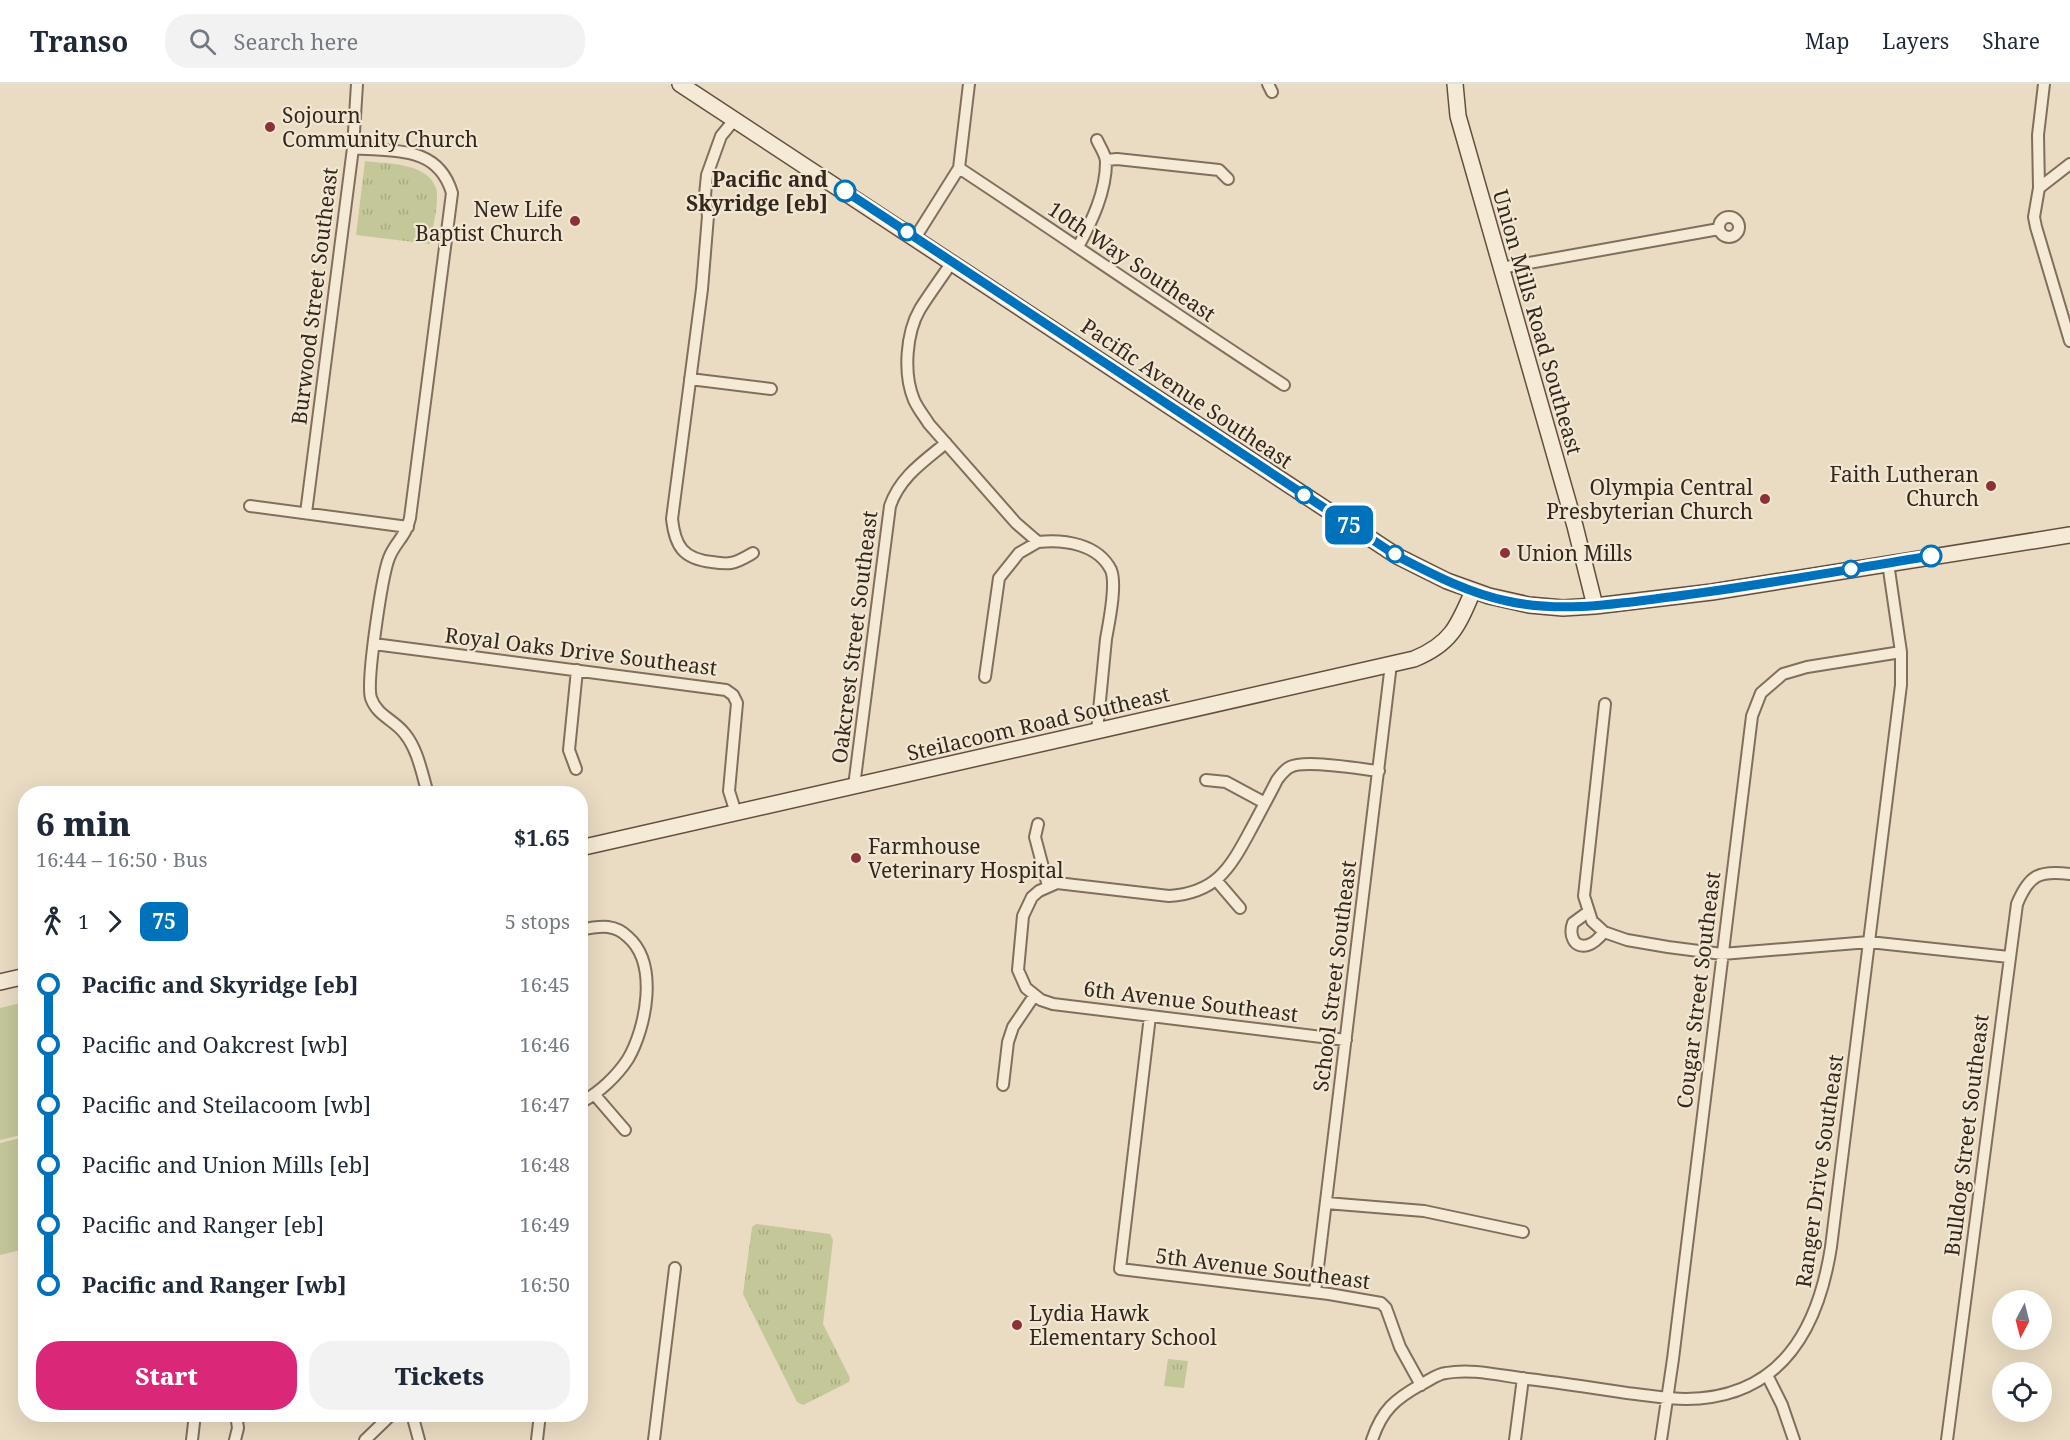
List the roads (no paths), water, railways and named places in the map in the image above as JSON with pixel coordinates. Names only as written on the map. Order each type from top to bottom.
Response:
[{"type":"main road","name":"Pacific Avenue Southeast","points":[[680,84],[1397,556],[1473,591],[1505,601],[1529,605],[1563,608],[1595,606],[1712,592],[2070,535]]},
{"type":"main road","name":"Union Mills Road Southeast","points":[[1455,84],[1454,97],[1458,116],[1575,526],[1595,606]]},
{"type":"main road","name":"Steilacoom Road Southeast","points":[[588,846],[1413,659],[1430,653],[1451,635],[1473,591]]},
{"type":"main road","points":[[0,982],[18,978]]},
{"type":"street","name":"Burwood Street Southeast","points":[[306,513],[353,148],[357,84]]},
{"type":"street","points":[[915,238],[959,168],[969,84]]},
{"type":"street","points":[[2044,84],[2038,135],[2039,188],[2034,217],[2070,341]]},
{"type":"street","points":[[735,119],[721,136],[707,175],[705,195],[708,216],[702,289],[672,519],[674,534],[681,549],[695,559],[705,562],[733,563],[753,554]]},
{"type":"street","points":[[1078,247],[1094,217],[1103,183],[1107,160],[1097,140]]},
{"type":"street","points":[[353,148],[412,153],[424,157],[441,169],[449,182],[452,193],[408,527],[389,558],[382,585],[370,680],[371,698],[381,714],[399,727],[410,741],[425,786]]},
{"type":"street","points":[[1107,160],[1117,159],[1219,170],[1228,179]]},
{"type":"street","points":[[2039,188],[2070,164]]},
{"type":"street","name":"10th Way Southeast","points":[[959,168],[1284,385]]},
{"type":"street","points":[[1501,268],[1719,229]]},
{"type":"street","points":[[952,262],[916,317],[910,342],[908,367],[910,389],[924,417],[1016,523],[1038,542]]},
{"type":"street","points":[[690,379],[771,389]]},
{"type":"street","name":"Oakcrest Street Southeast","points":[[854,786],[890,506],[904,479],[946,443]]},
{"type":"street","points":[[250,506],[408,527]]},
{"type":"street","points":[[985,677],[999,578],[1019,553],[1038,542],[1062,540],[1074,542],[1104,559],[1112,573],[1112,604],[1097,731]]},
{"type":"street","name":"Ranger Drive Southeast","points":[[1372,1440],[1390,1406],[1409,1390],[1446,1373],[1460,1372],[1523,1378],[1687,1399],[1724,1394],[1767,1375],[1792,1352],[1805,1333],[1820,1299],[1827,1273],[1901,685],[1900,652],[1888,563]]},
{"type":"street","name":"Royal Oaks Drive Southeast","points":[[375,644],[726,690],[733,695],[738,712],[729,791],[736,813]]},
{"type":"street","name":"Cougar Street Southeast","points":[[1661,1440],[1752,716],[1761,693],[1770,683],[1793,670],[1900,652]]},
{"type":"street","name":"School Street Southeast","points":[[1315,1292],[1391,664]]},
{"type":"street","points":[[576,769],[569,750],[577,670]]},
{"type":"street","points":[[1605,704],[1584,896],[1590,917],[1604,932],[1627,940],[1722,954],[1869,942],[2009,957]]},
{"type":"street","points":[[1003,1084],[1008,1042],[1013,1027],[1034,996],[1026,988],[1018,970],[1023,916],[1032,897],[1048,886],[1067,883],[1169,896],[1190,893],[1216,880],[1233,862],[1283,772],[1298,764],[1379,771]]},
{"type":"street","points":[[1206,780],[1226,782],[1265,803]]},
{"type":"street","points":[[1038,824],[1035,837],[1048,886]]},
{"type":"street","name":"Bulldog Street Southeast","points":[[1947,1440],[2017,904],[2029,881],[2041,874],[2055,872],[2070,874]]},
{"type":"street","points":[[1216,880],[1240,908]]},
{"type":"street","points":[[1590,917],[1573,923],[1571,936],[1574,942],[1587,945],[1604,932]]},
{"type":"street","points":[[588,929],[609,927],[623,932],[633,940],[642,956],[647,974],[643,1022],[636,1043],[627,1060],[613,1077],[588,1098]]},
{"type":"street","name":"6th Avenue Southeast","points":[[1034,996],[1053,1004],[1346,1040]]},
{"type":"street","name":"5th Avenue Southeast","points":[[1150,1016],[1120,1269],[1362,1298],[1381,1303],[1386,1308],[1400,1347],[1421,1385]]},
{"type":"street","points":[[594,1094],[625,1130]]},
{"type":"street","points":[[1326,1203],[1424,1211],[1524,1232]]},
{"type":"street","points":[[654,1440],[675,1268]]},
{"type":"street","points":[[1767,1375],[1782,1405],[1794,1440]]},
{"type":"street","points":[[1515,1440],[1523,1378]]},
{"type":"street","points":[[192,1440],[194,1422]]},
{"type":"street","points":[[235,1440],[237,1422]]},
{"type":"street","points":[[365,1440],[384,1422]]},
{"type":"street","points":[[414,1422],[419,1440]]},
{"type":"street","points":[[537,1440],[539,1422]]},
{"type":"place","name":"Sojourn Community Church","points":[[270,127]]},
{"type":"place","name":"Pacific and Skyridge [eb]","points":[[845,191]]},
{"type":"place","name":"New Life Baptist Church","points":[[575,221]]},
{"type":"place","name":"Faith Lutheran Church","points":[[1991,486]]},
{"type":"place","name":"Olympia Central Presbyterian Church","points":[[1765,499]]},
{"type":"place","name":"Union Mills","points":[[1505,553]]},
{"type":"place","name":"Farmhouse Veterinary Hospital","points":[[856,858]]},
{"type":"place","name":"Lydia Hawk Elementary School","points":[[1017,1325]]}]
